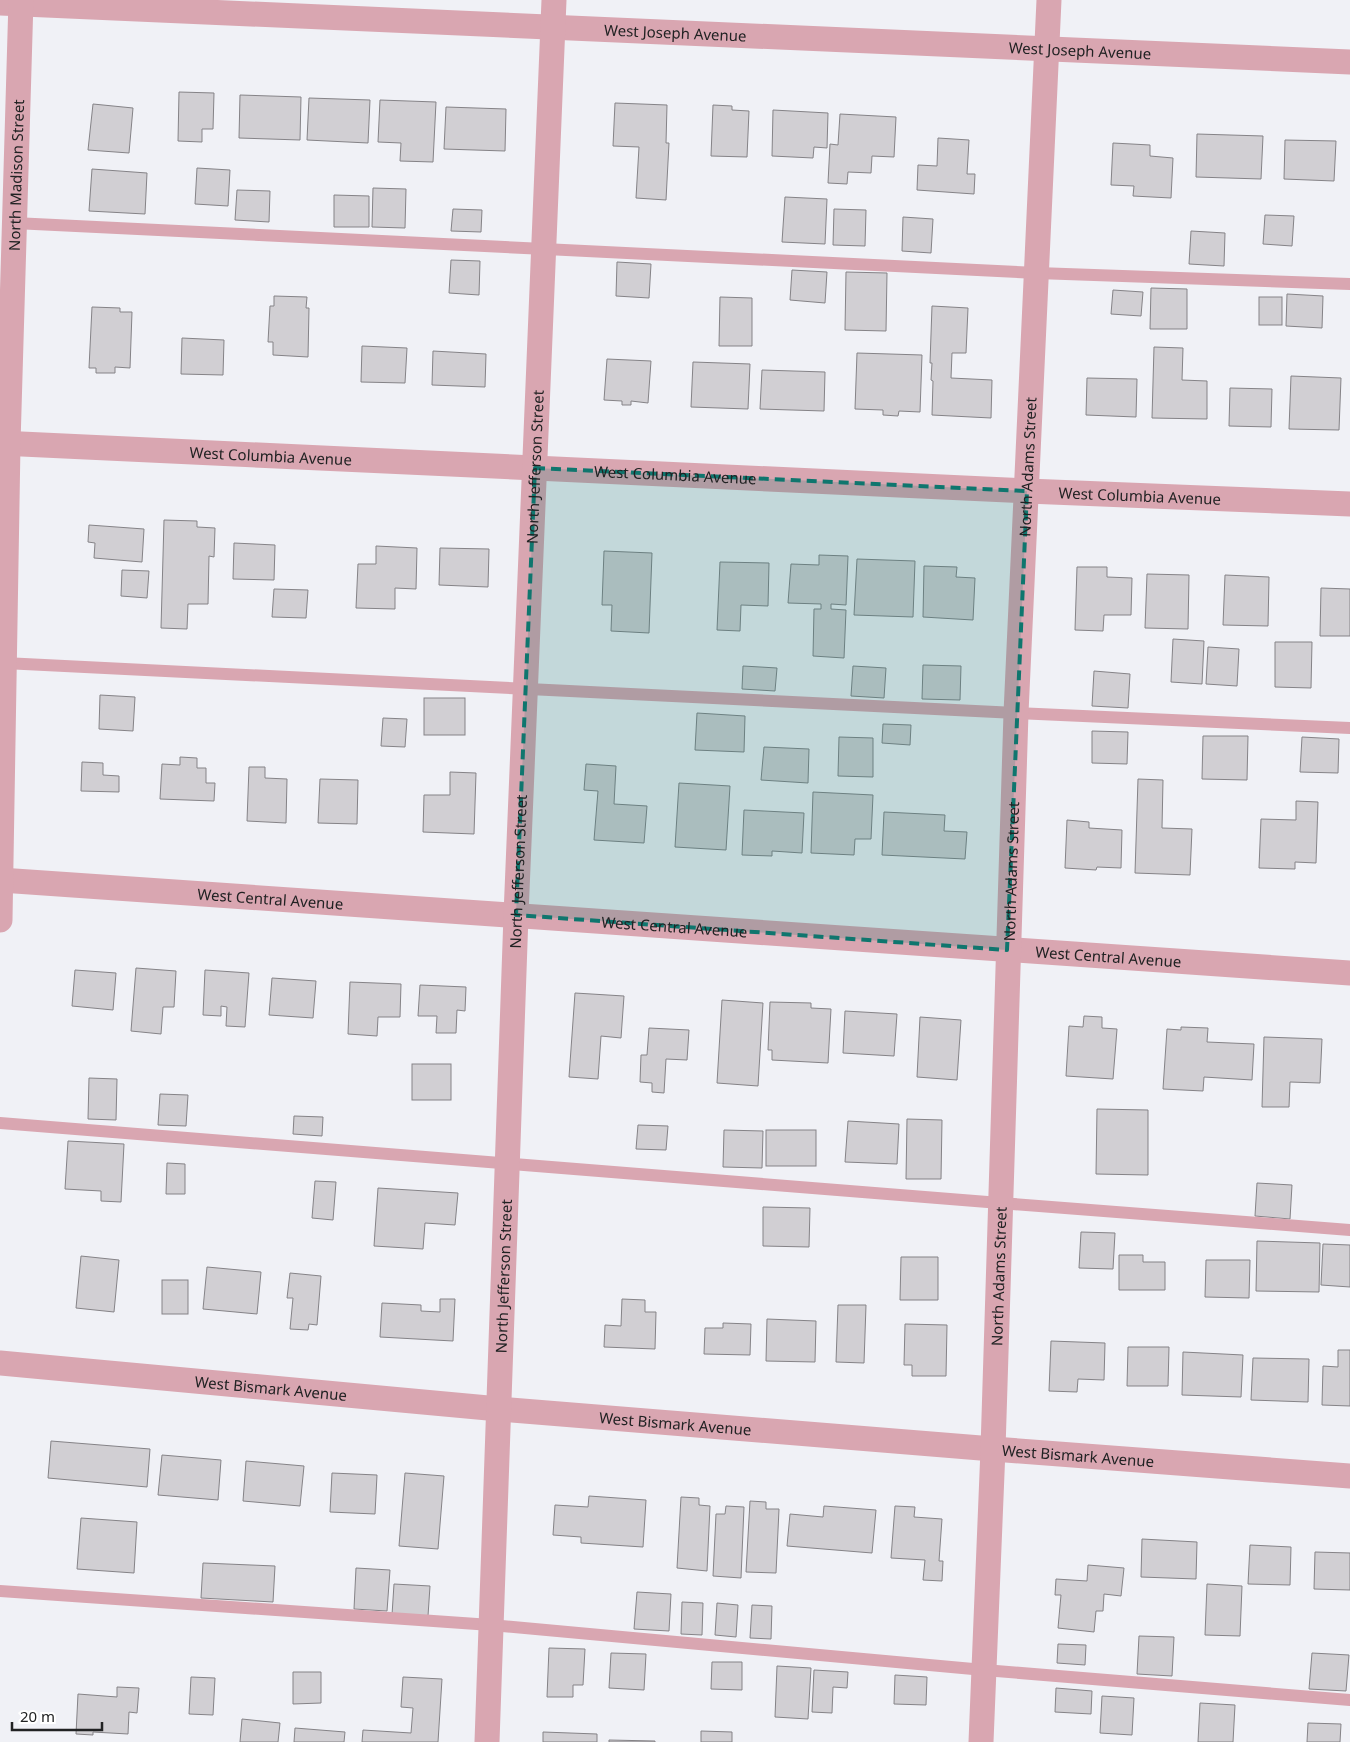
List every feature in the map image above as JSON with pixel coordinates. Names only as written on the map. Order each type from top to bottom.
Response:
[{"type":"street","name":"North Jefferson Street","points":[[487,1742],[516,915],[554,0]]},
{"type":"street","name":"North Adams Street","points":[[981,1742],[993,1449],[1016,713],[1049,0]]},
{"type":"street","name":"West Joseph Avenue","points":[[14,3],[1350,62]]},
{"type":"street","name":"North Madison Street","points":[[0,920],[4,663],[4,444],[14,223],[14,3]]},
{"type":"street","name":"West Columbia Avenue","points":[[4,444],[1350,504]]},
{"type":"street","name":"West Central Avenue","points":[[1,880],[1350,974]]},
{"type":"street","name":"West Bismark Avenue","points":[[0,1363],[499,1409],[1350,1476]]},
{"type":"lane","points":[[14,223],[1037,273],[1350,284]]},
{"type":"lane","points":[[4,663],[1350,728]]},
{"type":"lane","points":[[0,1123],[1000,1204],[1350,1230]]},
{"type":"lane","points":[[0,1590],[491,1624],[984,1670],[1350,1700]]},
{"type":"highlighted area","points":[[535,468],[1027,491],[1007,950],[516,915]]},
{"type":"building","points":[[179,92],[214,93],[213,129],[202,129],[202,142],[178,141]]},
{"type":"building","points":[[240,95],[301,97],[300,140],[239,138]]},
{"type":"building","points":[[309,98],[370,100],[368,143],[307,140]]},
{"type":"building","points":[[380,100],[436,102],[433,162],[400,161],[401,143],[378,142]]},
{"type":"building","points":[[615,103],[667,105],[666,143],[669,143],[666,200],[636,198],[639,147],[613,146]]},
{"type":"building","points":[[93,104],[133,108],[129,153],[88,150]]},
{"type":"building","points":[[713,105],[732,106],[732,110],[749,111],[747,157],[711,156]]},
{"type":"building","points":[[446,107],[506,109],[505,151],[444,149]]},
{"type":"building","points":[[773,110],[828,113],[827,148],[814,147],[813,158],[772,156]]},
{"type":"building","points":[[840,114],[896,117],[894,157],[872,156],[871,173],[848,172],[847,184],[828,183],[830,144],[838,145]]},
{"type":"building","points":[[1197,134],[1263,136],[1261,179],[1196,177]]},
{"type":"building","points":[[938,138],[969,140],[967,174],[975,174],[974,194],[917,190],[918,165],[937,166]]},
{"type":"building","points":[[1285,140],[1336,141],[1334,181],[1284,179]]},
{"type":"building","points":[[1113,143],[1150,145],[1150,156],[1173,158],[1171,198],[1133,196],[1134,186],[1111,185]]},
{"type":"building","points":[[197,168],[230,170],[228,206],[195,204]]},
{"type":"building","points":[[92,169],[147,173],[145,214],[89,211]]},
{"type":"building","points":[[373,188],[406,189],[405,228],[372,227]]},
{"type":"building","points":[[237,190],[270,191],[269,222],[235,220]]},
{"type":"building","points":[[334,195],[369,196],[369,227],[334,227]]},
{"type":"building","points":[[785,197],[827,199],[825,244],[782,242]]},
{"type":"building","points":[[453,209],[482,210],[481,232],[451,231]]},
{"type":"building","points":[[834,209],[866,210],[865,246],[833,245]]},
{"type":"building","points":[[1265,215],[1294,216],[1292,246],[1263,244]]},
{"type":"building","points":[[903,217],[933,219],[931,253],[902,251]]},
{"type":"building","points":[[1191,231],[1225,233],[1224,266],[1189,264]]},
{"type":"building","points":[[451,260],[480,261],[479,295],[449,293]]},
{"type":"building","points":[[617,262],[651,264],[649,298],[616,296]]},
{"type":"building","points":[[792,270],[827,272],[825,303],[790,300]]},
{"type":"building","points":[[846,272],[887,273],[886,331],[845,330]]},
{"type":"building","points":[[1151,288],[1187,289],[1187,329],[1150,329]]},
{"type":"building","points":[[1113,290],[1143,292],[1141,316],[1111,314]]},
{"type":"building","points":[[1287,294],[1323,296],[1322,328],[1286,326]]},
{"type":"building","points":[[274,296],[307,297],[306,308],[309,308],[308,357],[273,355],[273,342],[268,342],[270,306],[274,306]]},
{"type":"building","points":[[720,297],[752,298],[752,346],[719,346]]},
{"type":"building","points":[[1259,297],[1282,297],[1282,325],[1259,325]]},
{"type":"building","points":[[932,306],[968,308],[966,353],[952,353],[951,378],[992,380],[991,418],[932,415],[933,381],[931,380],[932,363],[930,363]]},
{"type":"building","points":[[92,307],[120,308],[120,312],[132,312],[130,368],[115,367],[115,373],[96,373],[96,368],[89,368]]},
{"type":"building","points":[[182,338],[224,340],[223,375],[181,374]]},
{"type":"building","points":[[362,346],[407,348],[405,383],[361,382]]},
{"type":"building","points":[[1154,347],[1183,348],[1182,380],[1207,381],[1207,419],[1152,418]]},
{"type":"building","points":[[433,351],[486,354],[485,387],[432,385]]},
{"type":"building","points":[[857,353],[922,355],[920,412],[899,411],[898,416],[883,415],[883,410],[855,409]]},
{"type":"building","points":[[607,359],[651,361],[648,403],[631,401],[631,405],[622,405],[622,401],[604,400]]},
{"type":"building","points":[[693,362],[750,364],[748,409],[691,407]]},
{"type":"building","points":[[762,370],[825,372],[824,411],[760,409]]},
{"type":"building","points":[[1291,376],[1341,378],[1339,430],[1289,429]]},
{"type":"building","points":[[1087,378],[1137,379],[1136,417],[1086,415]]},
{"type":"building","points":[[1230,388],[1272,389],[1271,427],[1229,426]]},
{"type":"building","points":[[164,520],[197,521],[197,527],[215,528],[214,557],[209,556],[208,604],[188,604],[187,629],[161,628]]},
{"type":"building","points":[[89,525],[144,529],[142,562],[94,558],[95,543],[88,542]]},
{"type":"building","points":[[234,543],[275,545],[274,580],[233,579]]},
{"type":"building","points":[[376,546],[417,548],[416,589],[395,588],[395,609],[356,608],[358,564],[376,564]]},
{"type":"building","points":[[440,548],[489,549],[488,587],[439,585]]},
{"type":"building","points":[[604,551],[652,553],[649,633],[611,631],[612,605],[602,605]]},
{"type":"building","points":[[819,555],[848,556],[846,605],[831,604],[831,609],[846,610],[844,658],[813,656],[814,609],[821,609],[821,604],[788,603],[791,564],[819,565]]},
{"type":"building","points":[[857,559],[915,561],[913,617],[854,615]]},
{"type":"building","points":[[720,562],[769,563],[768,606],[741,605],[740,631],[717,630]]},
{"type":"building","points":[[924,566],[957,567],[956,577],[975,578],[973,620],[923,617]]},
{"type":"building","points":[[1077,567],[1107,567],[1107,577],[1132,578],[1131,615],[1104,615],[1103,631],[1075,630]]},
{"type":"building","points":[[122,570],[149,571],[147,598],[121,596]]},
{"type":"building","points":[[1147,574],[1189,575],[1188,629],[1145,628]]},
{"type":"building","points":[[1225,575],[1269,577],[1268,626],[1223,625]]},
{"type":"building","points":[[1321,588],[1350,589],[1350,636],[1320,636]]},
{"type":"building","points":[[274,589],[308,590],[306,618],[272,617]]},
{"type":"building","points":[[1173,639],[1204,641],[1202,684],[1171,682]]},
{"type":"building","points":[[1275,642],[1312,642],[1311,688],[1275,687]]},
{"type":"building","points":[[1208,647],[1239,649],[1237,686],[1206,684]]},
{"type":"building","points":[[923,665],[961,666],[960,700],[922,699]]},
{"type":"building","points":[[743,666],[777,668],[775,691],[742,689]]},
{"type":"building","points":[[853,666],[886,668],[884,698],[851,696]]},
{"type":"building","points":[[1094,671],[1130,674],[1128,708],[1092,706]]},
{"type":"building","points":[[100,695],[135,697],[133,731],[99,729]]},
{"type":"building","points":[[424,698],[465,698],[465,735],[424,735]]},
{"type":"building","points":[[697,713],[745,716],[744,752],[695,750]]},
{"type":"building","points":[[383,718],[407,719],[405,747],[381,746]]},
{"type":"building","points":[[883,724],[911,725],[910,745],[882,743]]},
{"type":"building","points":[[1092,731],[1128,732],[1127,764],[1092,763]]},
{"type":"building","points":[[1203,736],[1248,736],[1247,780],[1202,779]]},
{"type":"building","points":[[839,737],[873,738],[873,777],[838,776]]},
{"type":"building","points":[[1302,737],[1339,739],[1338,773],[1300,772]]},
{"type":"building","points":[[764,747],[809,749],[808,783],[761,780]]},
{"type":"building","points":[[180,757],[197,758],[197,768],[206,768],[206,783],[215,783],[214,801],[160,799],[162,764],[180,765]]},
{"type":"building","points":[[82,762],[103,763],[103,775],[119,776],[119,792],[81,791]]},
{"type":"building","points":[[586,764],[616,766],[614,804],[647,806],[644,843],[594,840],[598,791],[584,790]]},
{"type":"building","points":[[249,767],[265,767],[265,778],[287,779],[286,823],[247,821]]},
{"type":"building","points":[[450,772],[476,773],[474,834],[423,832],[424,795],[450,795]]},
{"type":"building","points":[[320,779],[358,780],[357,824],[318,823]]},
{"type":"building","points":[[1138,779],[1163,780],[1162,828],[1192,829],[1190,875],[1135,873]]},
{"type":"building","points":[[679,783],[730,786],[726,850],[675,847]]},
{"type":"building","points":[[813,792],[873,795],[871,839],[855,839],[854,855],[811,853]]},
{"type":"building","points":[[1296,801],[1318,802],[1316,863],[1295,862],[1295,869],[1259,868],[1261,819],[1296,820]]},
{"type":"building","points":[[744,810],[804,813],[802,853],[772,851],[772,856],[742,855]]},
{"type":"building","points":[[884,812],[945,815],[944,831],[967,832],[965,859],[882,855]]},
{"type":"building","points":[[1067,820],[1089,822],[1089,828],[1122,830],[1121,868],[1097,867],[1096,870],[1065,868]]},
{"type":"building","points":[[136,968],[176,971],[174,1007],[163,1007],[161,1034],[131,1031]]},
{"type":"building","points":[[75,970],[116,973],[113,1010],[72,1006]]},
{"type":"building","points":[[205,970],[249,973],[245,1027],[226,1026],[227,1007],[221,1006],[221,1016],[203,1015]]},
{"type":"building","points":[[272,978],[316,981],[313,1018],[269,1015]]},
{"type":"building","points":[[350,982],[401,984],[400,1017],[378,1017],[377,1036],[348,1034]]},
{"type":"building","points":[[420,985],[466,987],[465,1011],[457,1010],[456,1033],[436,1033],[437,1016],[418,1016]]},
{"type":"building","points":[[575,993],[624,996],[621,1038],[601,1036],[598,1079],[569,1077]]},
{"type":"building","points":[[722,1000],[763,1003],[758,1086],[717,1083]]},
{"type":"building","points":[[770,1002],[811,1003],[811,1008],[831,1009],[828,1063],[772,1060],[772,1050],[768,1050]]},
{"type":"building","points":[[845,1011],[897,1014],[894,1056],[843,1053]]},
{"type":"building","points":[[1084,1016],[1102,1017],[1102,1028],[1117,1029],[1113,1079],[1066,1076],[1069,1026],[1083,1027]]},
{"type":"building","points":[[920,1017],[961,1020],[957,1080],[917,1077]]},
{"type":"building","points":[[1181,1027],[1208,1028],[1207,1042],[1254,1044],[1252,1080],[1204,1077],[1203,1091],[1163,1089],[1167,1029],[1181,1030]]},
{"type":"building","points":[[649,1028],[689,1030],[687,1060],[666,1059],[664,1093],[652,1092],[652,1083],[640,1082],[641,1055],[647,1055]]},
{"type":"building","points":[[1264,1037],[1322,1039],[1320,1083],[1290,1082],[1289,1107],[1262,1107]]},
{"type":"building","points":[[412,1064],[451,1064],[451,1100],[412,1100]]},
{"type":"building","points":[[89,1078],[117,1079],[116,1120],[88,1119]]},
{"type":"building","points":[[160,1094],[188,1095],[186,1126],[158,1125]]},
{"type":"building","points":[[1097,1109],[1148,1110],[1148,1175],[1096,1174]]},
{"type":"building","points":[[294,1116],[323,1117],[322,1136],[293,1134]]},
{"type":"building","points":[[907,1119],[942,1120],[941,1179],[906,1179]]},
{"type":"building","points":[[848,1121],[899,1124],[897,1164],[845,1162]]},
{"type":"building","points":[[638,1125],[668,1126],[666,1150],[636,1149]]},
{"type":"building","points":[[724,1130],[763,1131],[762,1168],[723,1167]]},
{"type":"building","points":[[766,1130],[816,1130],[816,1166],[766,1166]]},
{"type":"building","points":[[68,1141],[124,1144],[121,1202],[101,1201],[101,1191],[65,1189]]},
{"type":"building","points":[[167,1163],[185,1164],[185,1194],[166,1194]]},
{"type":"building","points":[[315,1181],[336,1182],[333,1220],[312,1218]]},
{"type":"building","points":[[1257,1183],[1292,1185],[1290,1219],[1255,1216]]},
{"type":"building","points":[[378,1188],[458,1193],[455,1225],[425,1223],[423,1249],[374,1246]]},
{"type":"building","points":[[763,1207],[810,1208],[809,1247],[763,1246]]},
{"type":"building","points":[[1081,1232],[1115,1233],[1113,1269],[1079,1268]]},
{"type":"building","points":[[1257,1241],[1320,1243],[1319,1292],[1256,1291]]},
{"type":"building","points":[[1323,1244],[1350,1245],[1350,1287],[1321,1285]]},
{"type":"building","points":[[1119,1255],[1143,1255],[1143,1262],[1165,1262],[1165,1290],[1119,1290]]},
{"type":"building","points":[[81,1256],[119,1260],[114,1312],[76,1308]]},
{"type":"building","points":[[901,1257],[938,1257],[938,1300],[900,1300]]},
{"type":"building","points":[[1206,1260],[1250,1260],[1249,1298],[1205,1297]]},
{"type":"building","points":[[207,1267],[261,1272],[257,1314],[203,1309]]},
{"type":"building","points":[[290,1273],[321,1276],[317,1325],[309,1324],[308,1330],[290,1329],[293,1298],[287,1298]]},
{"type":"building","points":[[162,1280],[188,1280],[188,1314],[162,1314]]},
{"type":"building","points":[[440,1299],[455,1299],[453,1341],[380,1337],[382,1303],[421,1305],[421,1311],[440,1312]]},
{"type":"building","points":[[622,1299],[645,1300],[645,1312],[656,1312],[655,1349],[604,1347],[605,1325],[621,1326]]},
{"type":"building","points":[[838,1305],[866,1305],[864,1363],[836,1362]]},
{"type":"building","points":[[767,1319],[816,1321],[815,1362],[766,1361]]},
{"type":"building","points":[[723,1323],[751,1324],[750,1355],[704,1354],[705,1328],[723,1328]]},
{"type":"building","points":[[905,1324],[947,1325],[946,1376],[912,1376],[912,1365],[904,1365]]},
{"type":"building","points":[[1051,1341],[1105,1343],[1104,1380],[1078,1379],[1077,1392],[1049,1391]]},
{"type":"building","points":[[1128,1347],[1169,1347],[1168,1386],[1127,1386]]},
{"type":"building","points":[[1338,1350],[1350,1350],[1350,1406],[1322,1405],[1323,1366],[1338,1367]]},
{"type":"building","points":[[1183,1352],[1243,1355],[1241,1397],[1182,1395]]},
{"type":"building","points":[[1253,1358],[1309,1359],[1308,1402],[1251,1400]]},
{"type":"building","points":[[51,1441],[150,1449],[147,1487],[48,1478]]},
{"type":"building","points":[[162,1455],[221,1460],[218,1500],[158,1495]]},
{"type":"building","points":[[246,1461],[304,1466],[300,1506],[243,1501]]},
{"type":"building","points":[[332,1473],[377,1475],[375,1514],[330,1512]]},
{"type":"building","points":[[405,1473],[444,1476],[438,1549],[399,1546]]},
{"type":"building","points":[[589,1496],[646,1500],[643,1547],[581,1543],[581,1537],[553,1535],[555,1505],[588,1507]]},
{"type":"building","points":[[681,1497],[699,1498],[699,1505],[710,1506],[707,1571],[677,1568]]},
{"type":"building","points":[[750,1501],[766,1502],[766,1509],[779,1509],[776,1573],[746,1572]]},
{"type":"building","points":[[726,1506],[744,1507],[741,1578],[713,1576],[716,1514],[725,1514]]},
{"type":"building","points":[[824,1506],[876,1510],[872,1553],[787,1546],[790,1514],[823,1517]]},
{"type":"building","points":[[895,1506],[915,1507],[914,1517],[942,1519],[939,1561],[943,1561],[942,1581],[923,1580],[925,1560],[891,1558]]},
{"type":"building","points":[[81,1518],[137,1522],[134,1573],[77,1569]]},
{"type":"building","points":[[1142,1539],[1197,1542],[1196,1579],[1141,1577]]},
{"type":"building","points":[[1250,1545],[1291,1547],[1290,1585],[1248,1584]]},
{"type":"building","points":[[1315,1552],[1350,1553],[1350,1590],[1314,1589]]},
{"type":"building","points":[[203,1563],[275,1566],[273,1602],[201,1598]]},
{"type":"building","points":[[1088,1565],[1124,1568],[1121,1596],[1104,1594],[1103,1611],[1096,1611],[1094,1632],[1058,1628],[1061,1595],[1055,1595],[1056,1579],[1087,1581]]},
{"type":"building","points":[[356,1568],[390,1570],[387,1611],[354,1609]]},
{"type":"building","points":[[394,1584],[430,1586],[428,1616],[392,1615]]},
{"type":"building","points":[[1207,1584],[1242,1586],[1240,1636],[1205,1635]]},
{"type":"building","points":[[637,1592],[671,1594],[669,1631],[634,1629]]},
{"type":"building","points":[[682,1602],[703,1603],[702,1635],[681,1634]]},
{"type":"building","points":[[717,1603],[738,1605],[736,1637],[715,1635]]},
{"type":"building","points":[[752,1605],[772,1606],[771,1639],[750,1638]]},
{"type":"building","points":[[1139,1636],[1174,1637],[1172,1676],[1137,1674]]},
{"type":"building","points":[[1058,1644],[1086,1645],[1085,1665],[1057,1663]]},
{"type":"building","points":[[549,1648],[585,1649],[583,1685],[573,1685],[573,1697],[547,1697]]},
{"type":"building","points":[[611,1653],[646,1654],[644,1690],[609,1688]]},
{"type":"building","points":[[1312,1653],[1349,1655],[1346,1691],[1309,1689]]},
{"type":"building","points":[[712,1662],[742,1662],[742,1690],[711,1689]]},
{"type":"building","points":[[777,1666],[811,1668],[808,1719],[775,1717]]},
{"type":"building","points":[[814,1670],[848,1672],[847,1688],[833,1687],[832,1713],[812,1712]]},
{"type":"building","points":[[293,1672],[321,1672],[321,1703],[293,1704]]},
{"type":"building","points":[[895,1675],[927,1677],[926,1705],[894,1704]]},
{"type":"building","points":[[191,1677],[215,1678],[213,1715],[189,1714]]},
{"type":"building","points":[[403,1677],[442,1679],[438,1742],[362,1742],[363,1730],[411,1733],[413,1708],[401,1707]]},
{"type":"building","points":[[117,1687],[139,1688],[137,1713],[129,1712],[128,1734],[93,1732],[93,1735],[76,1734],[78,1694],[117,1697]]},
{"type":"building","points":[[1056,1688],[1092,1691],[1091,1714],[1055,1712]]},
{"type":"building","points":[[1102,1696],[1134,1698],[1132,1735],[1100,1733]]},
{"type":"building","points":[[1200,1703],[1235,1705],[1233,1742],[1198,1742]]},
{"type":"building","points":[[242,1719],[280,1723],[278,1742],[240,1742]]},
{"type":"building","points":[[1308,1723],[1341,1724],[1340,1742],[1307,1742]]},
{"type":"building","points":[[295,1728],[345,1732],[344,1742],[294,1742]]},
{"type":"building","points":[[701,1731],[732,1732],[732,1742],[701,1742]]},
{"type":"building","points":[[543,1732],[597,1734],[597,1742],[543,1742]]},
{"type":"building","points":[[609,1740],[655,1741],[655,1742],[609,1742]]}]
